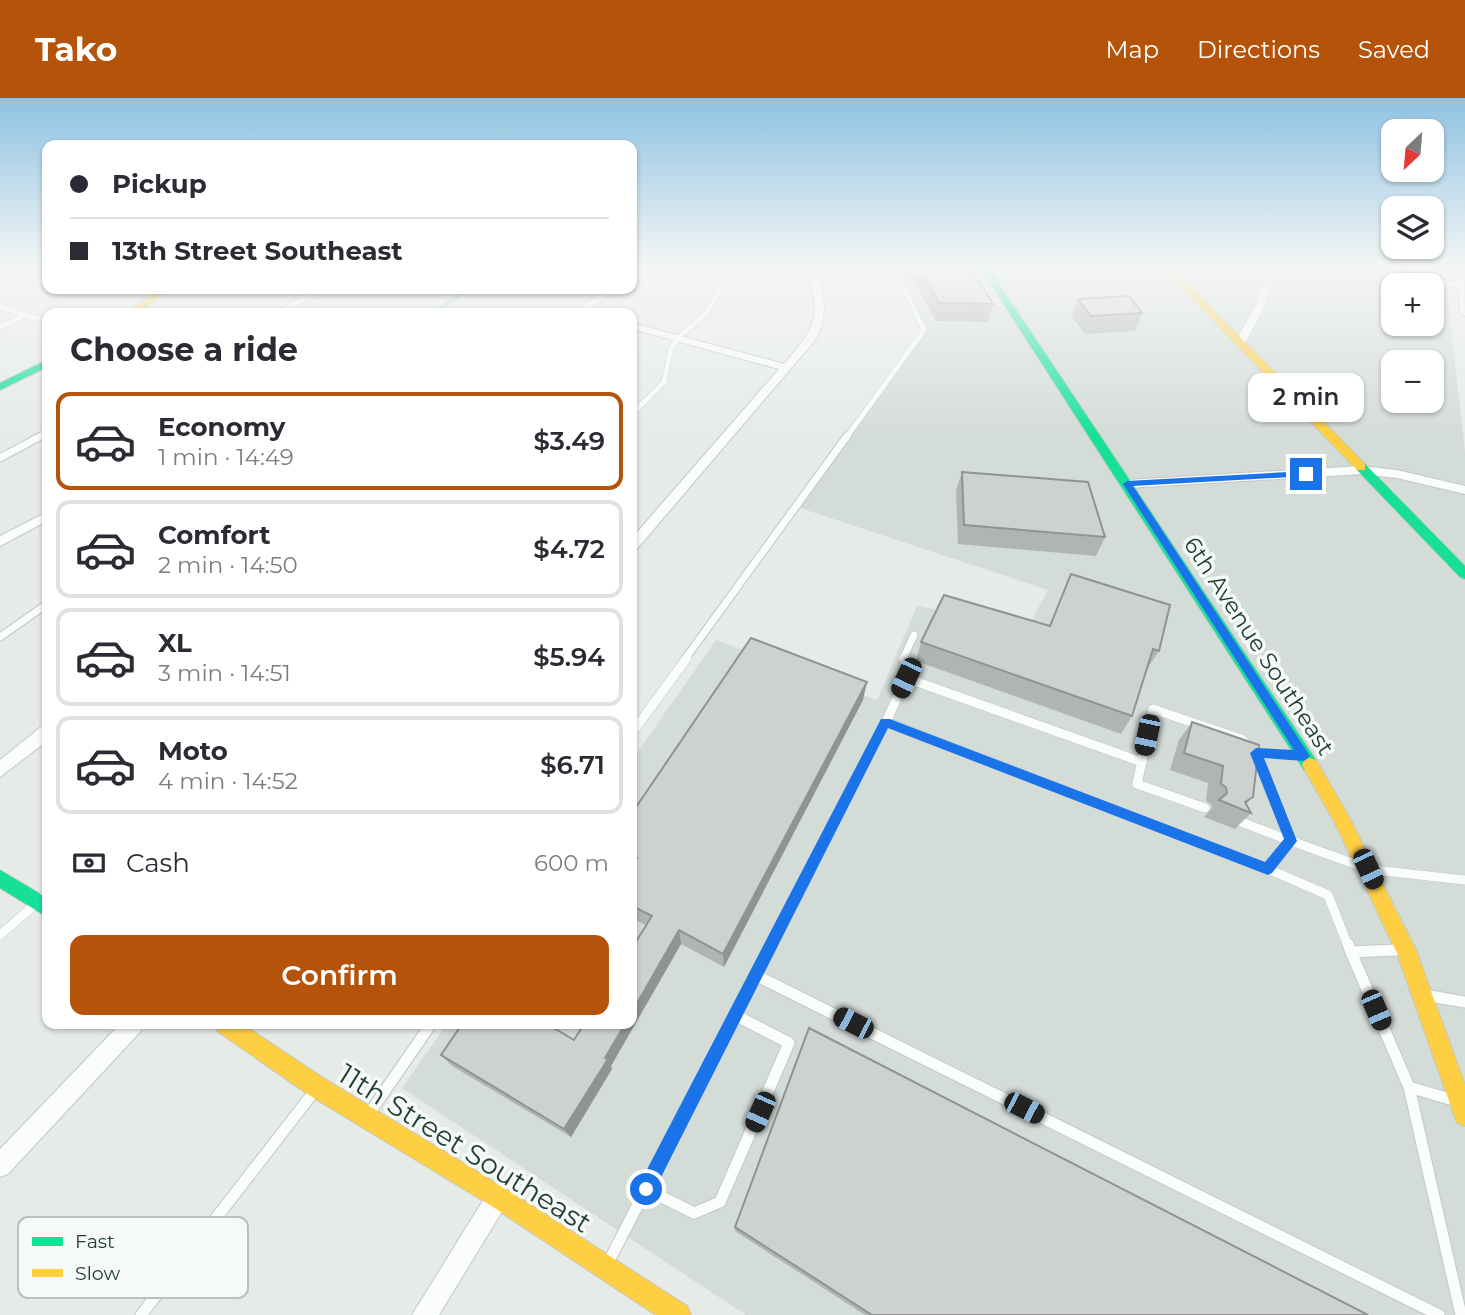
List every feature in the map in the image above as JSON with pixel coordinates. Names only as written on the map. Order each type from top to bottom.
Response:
[{"type":"street","points":[[637,540],[786,368],[818,323]]},
{"type":"street","name":"6th Avenue Southeast","points":[[1021,323],[1304,756],[1368,869],[1458,1073],[1463,1108]]},
{"type":"street","points":[[1220,323],[1465,574]]},
{"type":"street","points":[[1240,343],[1252,323]]},
{"type":"street","points":[[637,327],[786,368]]},
{"type":"street","points":[[0,387],[42,366]]},
{"type":"street","points":[[1127,484],[1363,470],[1417,478],[1465,490]]},
{"type":"street","points":[[0,542],[42,519]]},
{"type":"street","points":[[0,770],[42,736]]},
{"type":"street","points":[[0,878],[42,901]]},
{"type":"street","points":[[0,1166],[129,1029]]},
{"type":"street","name":"11th Street Southeast","points":[[231,1029],[317,1087],[498,1198],[678,1315]]},
{"type":"street","points":[[425,1315],[498,1198]]},
{"type":"lane","points":[[637,409],[664,382],[671,348],[695,323]]},
{"type":"lane","points":[[637,726],[924,330],[921,323]]},
{"type":"lane","points":[[0,458],[42,436]]},
{"type":"lane","points":[[0,637],[42,608]]},
{"type":"lane","points":[[606,1268],[886,722],[906,678],[903,660],[914,635]]},
{"type":"lane","points":[[906,678],[1142,762]]},
{"type":"lane","points":[[1205,808],[1138,783],[1153,709],[1241,739],[1256,753],[1291,841]]},
{"type":"lane","points":[[886,722],[1268,869],[1328,895],[1409,1087],[1461,1315]]},
{"type":"lane","points":[[1256,753],[1304,756]]},
{"type":"lane","points":[[1236,820],[1368,869],[1465,880]]},
{"type":"lane","points":[[1268,869],[1291,841]]},
{"type":"lane","points":[[0,935],[42,904]]},
{"type":"lane","points":[[1351,951],[1406,950]]},
{"type":"lane","points":[[755,975],[1439,1315]]},
{"type":"lane","points":[[1424,995],[1465,1002]]},
{"type":"lane","points":[[646,1189],[694,1213],[720,1202],[789,1044],[735,1015]]},
{"type":"lane","points":[[368,1116],[428,1029]]},
{"type":"lane","points":[[217,1217],[317,1087]]},
{"type":"lane","points":[[1409,1087],[1463,1108]]},
{"type":"lane","points":[[141,1315],[154,1298]]},
{"type":"shaded area","points":[[921,323],[1381,323],[1381,336],[1444,336],[1444,323],[1451,323],[1465,452],[1465,1315],[746,1315],[402,1088],[443,1029],[637,1029],[637,753],[716,640],[877,700],[917,606],[1028,627],[1048,590],[794,506],[924,329]]},
{"type":"building","points":[[962,472],[1088,482],[1105,537],[964,525]]},
{"type":"building","points":[[1071,574],[1170,605],[1159,651],[1153,649],[1132,716],[921,642],[944,595],[1050,626]]},
{"type":"building","points":[[751,638],[867,682],[723,954],[679,930],[637,1003],[637,940],[652,916],[637,908],[637,806]]},
{"type":"building","points":[[1192,722],[1259,745],[1253,797],[1245,802],[1251,813],[1219,800],[1227,793],[1226,787],[1221,784],[1223,766],[1184,753]]},
{"type":"building","points":[[809,1028],[1368,1315],[872,1315],[735,1227]]},
{"type":"building","points":[[459,1029],[555,1029],[574,1040],[581,1029],[622,1029],[605,1058],[608,1059],[564,1129],[441,1055]]},
{"type":"traffic: fast","points":[[1020,323],[1310,765]]},
{"type":"traffic: fast","points":[[0,387],[42,366]]},
{"type":"traffic: fast","points":[[1361,467],[1465,574]]},
{"type":"traffic: fast","points":[[0,878],[42,905]]},
{"type":"traffic: slow","points":[[1220,323],[1361,467]]},
{"type":"traffic: slow","points":[[1310,765],[1342,820],[1406,950],[1465,1115]]},
{"type":"traffic: slow","points":[[231,1029],[317,1087],[498,1197],[678,1315]]},
{"type":"route","points":[[646,1189],[886,722],[1268,869],[1291,841],[1256,753],[1304,756],[1127,484],[1306,474]]}]
